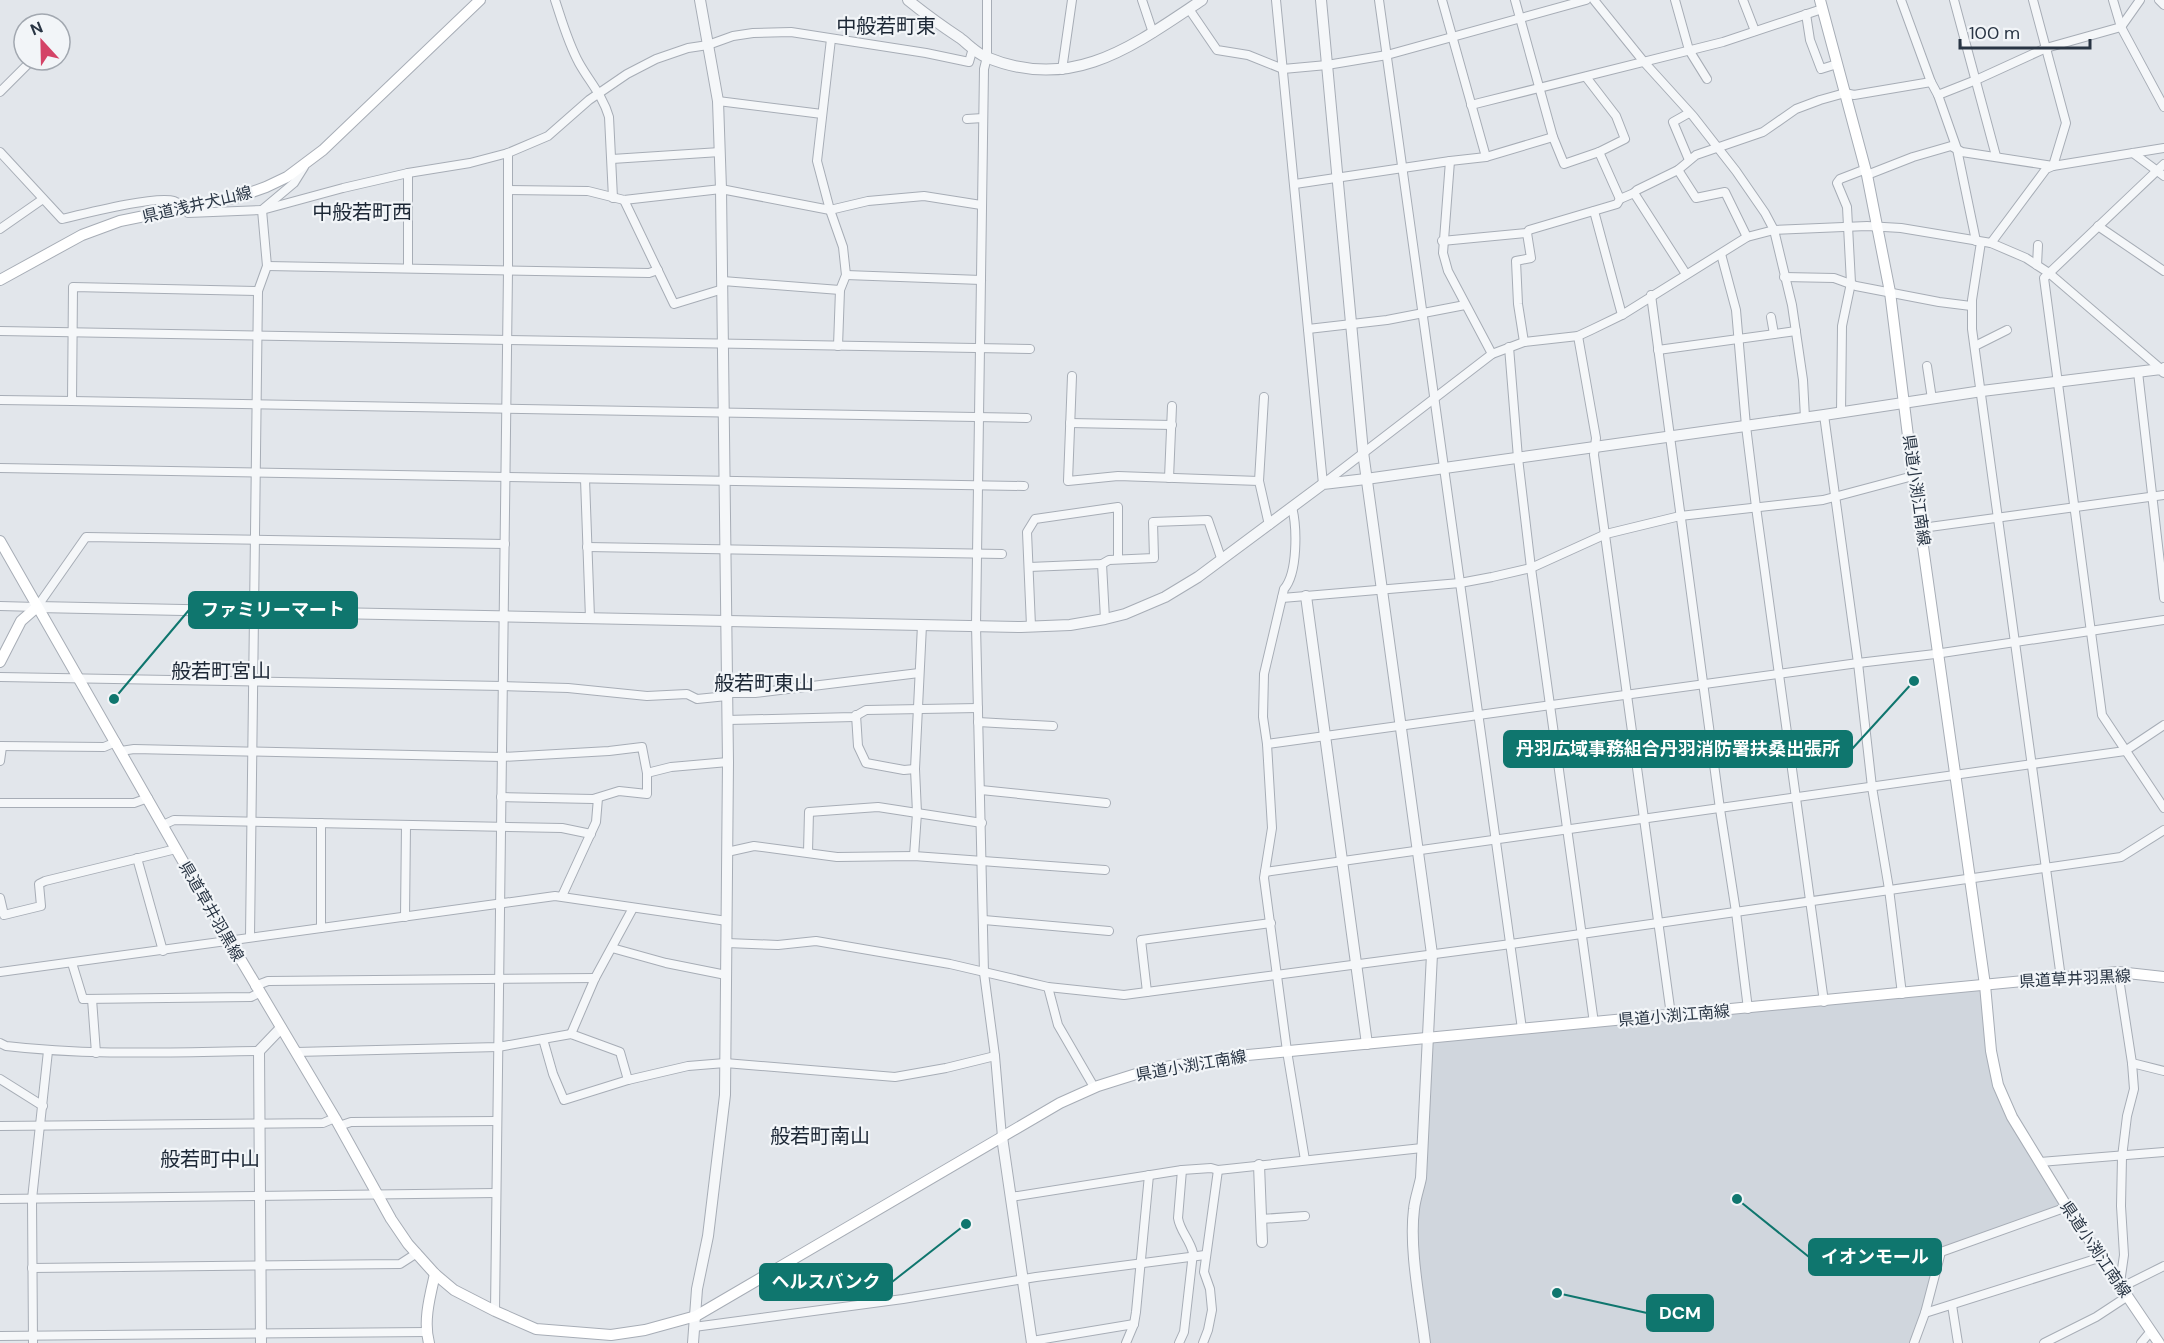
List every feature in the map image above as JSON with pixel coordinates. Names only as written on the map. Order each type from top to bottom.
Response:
[{"type":"main road","name":"県道浅井犬山線","points":[[0,280],[81,235],[120,221],[238,197],[266,187],[306,164],[480,0]]},
{"type":"main road","name":"県道小渕江南線","points":[[1821,4],[1867,172],[1890,292],[1913,476],[1985,984],[1991,1051],[1998,1085],[2012,1117],[2067,1207],[2159,1343]]},
{"type":"main road","name":"県道草井羽黒線","points":[[0,541],[391,1219],[435,1274]]},
{"type":"main road","points":[[0,662],[21,621],[37,608]]},
{"type":"main road","name":"県道草井羽黒線","points":[[1985,984],[2118,972],[2164,977]]},
{"type":"main road","name":"県道小渕江南線","points":[[435,1274],[454,1290],[536,1329],[611,1335],[695,1321],[1060,1103],[1094,1088],[1152,1069],[1203,1060],[1287,1051],[1824,1002],[1985,984]]},
{"type":"main road","points":[[428,1337],[429,1302],[435,1274]]},
{"type":"street","points":[[555,0],[569,42],[580,65],[599,94],[609,117],[613,198]]},
{"type":"street","points":[[693,1343],[697,1289],[708,1236],[725,1095],[728,762],[720,152],[717,101],[700,0]]},
{"type":"street","points":[[908,0],[987,57],[1033,69],[1062,70],[1104,59],[1153,33],[1202,0]]},
{"type":"street","points":[[987,0],[976,484],[976,625],[984,973],[995,1056],[1002,1137],[1032,1342],[1134,1324]]},
{"type":"street","points":[[1062,70],[1072,0]]},
{"type":"street","points":[[1142,0],[1153,33]]},
{"type":"street","points":[[1276,0],[1323,484]]},
{"type":"street","points":[[1321,0],[1366,479],[1383,588],[1432,954],[1421,1178],[1413,1223],[1425,1343]]},
{"type":"street","points":[[1379,0],[1521,1029]]},
{"type":"street","points":[[1442,0],[1486,157]]},
{"type":"street","points":[[1515,0],[1553,137],[1564,164],[1599,152],[1624,140],[1616,116],[1586,77]]},
{"type":"street","points":[[1189,9],[1217,50],[1248,55],[1283,69],[1387,55],[1586,0]]},
{"type":"street","points":[[1594,0],[1718,149],[1765,213],[1774,230],[1796,331],[1803,380],[1805,418]]},
{"type":"street","points":[[1674,0],[1689,50],[1707,79]]},
{"type":"street","points":[[1743,0],[1755,31]]},
{"type":"street","points":[[1901,0],[1957,149],[1982,242],[1980,258],[1974,273],[1971,306],[1975,346],[2061,978]]},
{"type":"street","points":[[1954,0],[1996,156]]},
{"type":"street","points":[[1982,242],[2046,170],[2053,166],[2066,123],[2033,0]]},
{"type":"street","points":[[2113,0],[2121,27],[2164,107]]},
{"type":"street","points":[[1938,95],[2046,48],[2121,27],[2140,0]]},
{"type":"street","points":[[2159,0],[2164,5]]},
{"type":"street","points":[[1471,105],[1723,42],[1806,14],[1821,4]]},
{"type":"street","points":[[1806,14],[1810,40],[1821,69],[1837,64]]},
{"type":"street","points":[[2,159],[62,219],[142,202],[172,200],[184,207],[188,213],[262,210],[343,188],[408,173],[470,163],[508,153],[548,136],[590,100],[627,74],[656,59],[733,36],[791,32],[926,52],[969,62],[973,48]]},
{"type":"street","points":[[831,39],[817,161],[843,247],[846,275],[840,290],[838,346]]},
{"type":"street","points":[[0,92],[20,72]]},
{"type":"street","points":[[1442,242],[1527,233],[1529,230],[1617,204],[1620,199],[1678,170],[1689,159],[1707,150],[1718,149],[1763,132],[1796,109],[1845,93],[1854,95],[1930,82]]},
{"type":"street","points":[[717,101],[822,114]]},
{"type":"street","points":[[1689,113],[1672,122],[1689,159]]},
{"type":"street","points":[[967,119],[983,118]]},
{"type":"street","points":[[1295,184],[1486,157],[1553,137]]},
{"type":"street","points":[[1841,413],[1842,326],[1851,284],[1850,227],[1847,207],[1837,183],[1840,179],[1951,146],[1962,152],[2053,166],[2164,148]]},
{"type":"street","points":[[612,159],[720,152]]},
{"type":"street","points":[[1599,152],[1620,199]]},
{"type":"street","points":[[495,1311],[508,153]]},
{"type":"street","points":[[2133,153],[2160,173]]},
{"type":"street","points":[[1450,161],[1442,242],[1443,253],[1448,272],[1492,354]]},
{"type":"street","points":[[262,210],[294,183],[306,164]]},
{"type":"street","points":[[2164,164],[2160,173],[2098,226],[2044,278],[2102,716],[2164,808]]},
{"type":"street","points":[[1678,170],[1696,198],[1725,192],[1748,237]]},
{"type":"street","points":[[408,173],[408,268]]},
{"type":"street","points":[[507,190],[588,191],[624,200],[721,189],[830,210],[868,201],[924,196],[981,205]]},
{"type":"street","points":[[1634,193],[1686,274]]},
{"type":"street","points":[[0,229],[43,199]]},
{"type":"street","points":[[624,200],[674,304],[723,285],[840,290]]},
{"type":"street","points":[[250,937],[258,291],[267,266],[262,210]]},
{"type":"street","points":[[1594,211],[1622,315]]},
{"type":"street","points":[[2098,226],[2164,271]]},
{"type":"street","points":[[0,606],[1021,627],[1058,626],[1105,619],[1125,614],[1165,597],[1198,577],[1492,354],[1524,342],[1578,336],[1622,315],[1748,237],[1774,230],[1850,227],[1901,228],[1982,242],[2011,251],[2049,273],[2163,369]]},
{"type":"street","points":[[1524,342],[1512,261],[1531,258],[1527,233]]},
{"type":"street","points":[[2037,265],[2038,244]]},
{"type":"street","points":[[1721,254],[1736,310],[1756,507],[1798,797],[1824,1002]]},
{"type":"street","points":[[267,266],[649,273],[658,270]]},
{"type":"street","points":[[846,275],[981,280]]},
{"type":"street","points":[[1784,278],[1834,278],[1890,292],[1971,306]]},
{"type":"street","points":[[72,401],[73,287],[258,291]]},
{"type":"street","points":[[1651,295],[1748,1009]]},
{"type":"street","points":[[1308,329],[1350,325],[1465,306]]},
{"type":"street","points":[[1771,317],[1774,334]]},
{"type":"street","points":[[1975,346],[2007,330]]},
{"type":"street","points":[[0,331],[1030,349]]},
{"type":"street","points":[[1658,350],[1796,331]]},
{"type":"street","points":[[1578,336],[1596,438],[1594,454],[1671,1015]]},
{"type":"street","points":[[1509,347],[1518,458],[1531,568],[1594,1023]]},
{"type":"street","points":[[1928,366],[1932,399]]},
{"type":"street","points":[[1323,484],[1824,416],[1982,391],[2163,369]]},
{"type":"street","points":[[2138,372],[2164,598]]},
{"type":"street","points":[[1072,376],[1068,481],[1118,476],[1259,481]]},
{"type":"street","points":[[1264,397],[1259,481],[1269,525]]},
{"type":"street","points":[[0,400],[1027,418]]},
{"type":"street","points":[[1169,478],[1172,406]]},
{"type":"street","points":[[1824,416],[1858,663],[1872,788],[1889,889],[1902,994]]},
{"type":"street","points":[[1070,423],[1172,425]]},
{"type":"street","points":[[0,468],[506,479],[1024,486]]},
{"type":"street","points":[[1282,598],[1460,583],[1531,568],[1606,534],[1680,516],[1834,498],[1913,476]]},
{"type":"street","points":[[585,479],[590,618]]},
{"type":"street","points":[[1922,528],[2164,495]]},
{"type":"street","points":[[1030,626],[1027,532],[1035,519],[1118,507],[1118,559]]},
{"type":"street","points":[[1292,507],[1296,540],[1290,574],[1264,674],[1263,717],[1267,744],[1272,828],[1265,872],[1287,1051],[1305,1160]]},
{"type":"street","points":[[1029,567],[1102,564],[1109,560],[1154,558],[1154,522],[1208,519],[1221,558]]},
{"type":"street","points":[[37,608],[86,537],[505,544]]},
{"type":"street","points":[[587,547],[1002,554]]},
{"type":"street","points":[[1102,564],[1105,619]]},
{"type":"street","points":[[1306,596],[1366,1044]]},
{"type":"street","points":[[1267,744],[1939,653],[2164,620]]},
{"type":"street","points":[[914,856],[917,813],[915,770],[922,625]]},
{"type":"street","points":[[0,677],[568,688],[646,696],[687,693],[697,699],[919,673]]},
{"type":"street","points":[[727,720],[856,716],[866,710],[978,708]]},
{"type":"street","points":[[856,716],[858,746],[866,763],[915,770]]},
{"type":"street","points":[[978,722],[1053,726]]},
{"type":"street","points":[[1265,872],[2125,751],[2164,725]]},
{"type":"street","points":[[0,761],[1,747],[118,747],[502,756],[642,747],[647,794],[619,791],[598,798],[501,797]]},
{"type":"street","points":[[646,773],[671,767],[728,762]]},
{"type":"street","points":[[981,790],[1106,803]]},
{"type":"street","points":[[0,803],[134,803],[148,798]]},
{"type":"street","points":[[562,896],[596,822],[598,798]]},
{"type":"street","points":[[808,852],[809,812],[878,807],[982,823]]},
{"type":"street","points":[[163,825],[174,820],[252,821],[562,828],[591,834]]},
{"type":"street","points":[[321,823],[321,928]]},
{"type":"street","points":[[405,917],[406,825]]},
{"type":"street","points":[[727,943],[778,945],[816,941],[950,964],[1048,987],[1124,995],[1511,944],[2121,858],[2164,830]]},
{"type":"street","points":[[727,852],[754,846],[847,857],[914,856],[1105,870]]},
{"type":"street","points":[[0,898],[4,915],[41,906],[39,884],[176,849]]},
{"type":"street","points":[[137,858],[162,951]]},
{"type":"street","points":[[0,972],[500,902],[562,896],[727,921]]},
{"type":"street","points":[[571,1034],[595,978],[633,908]]},
{"type":"street","points":[[984,920],[1109,931]]},
{"type":"street","points":[[1147,992],[1141,940],[1271,923]]},
{"type":"street","points":[[612,948],[666,963],[726,975]]},
{"type":"street","points":[[72,963],[83,999],[251,997],[268,981],[595,978]]},
{"type":"street","points":[[2118,972],[2133,1063],[2134,1089],[2127,1116],[2122,1156],[2124,1289]]},
{"type":"street","points":[[1048,987],[1058,1025],[1094,1088]]},
{"type":"street","points":[[92,999],[96,1053]]},
{"type":"street","points":[[261,1338],[259,1051],[281,1028]]},
{"type":"street","points":[[296,1052],[498,1047],[571,1034],[620,1052],[628,1080]]},
{"type":"street","points":[[543,1040],[564,1100],[628,1080],[688,1066],[725,1063],[895,1077],[995,1056]]},
{"type":"street","points":[[0,1043],[6,1046],[48,1051],[96,1053],[259,1051]]},
{"type":"street","points":[[33,1340],[32,1199],[48,1051]]},
{"type":"street","points":[[2133,1063],[2164,1071]]},
{"type":"street","points":[[0,1079],[43,1106]]},
{"type":"street","points":[[0,1126],[497,1121]]},
{"type":"street","points":[[1011,1197],[1182,1170],[1211,1168],[1218,1170],[1422,1148]]},
{"type":"street","points":[[2040,1162],[2164,1152]]},
{"type":"street","points":[[1259,1165],[1262,1242]]},
{"type":"street","points":[[1179,1343],[1184,1332],[1192,1257],[1191,1247],[1179,1225],[1178,1218],[1182,1170]]},
{"type":"street","points":[[1203,1343],[1212,1310],[1210,1289],[1204,1272],[1218,1170]]},
{"type":"street","points":[[1126,1343],[1134,1324],[1142,1264],[1149,1175]]},
{"type":"street","points":[[0,1199],[496,1193]]},
{"type":"street","points":[[1914,1343],[1925,1313],[1941,1252],[2067,1207]]},
{"type":"street","points":[[1261,1218],[1305,1216]]},
{"type":"street","points":[[32,1268],[400,1264],[417,1252]]},
{"type":"street","points":[[695,1321],[1023,1281],[1205,1255]]},
{"type":"street","points":[[1925,1313],[2102,1257]]},
{"type":"street","points":[[2044,1343],[2096,1317],[2124,1289],[2164,1266]]},
{"type":"street","points":[[1952,1305],[1958,1343]]},
{"type":"street","points":[[2141,1343],[2151,1331]]},
{"type":"street","points":[[0,1336],[33,1340],[428,1337]]},
{"type":"shaded area","points":[[1985,985],[1998,1085],[2067,1207],[1941,1252],[1914,1343],[1425,1343],[1414,1247],[1427,1038]]},
{"type":"place","name":"丹羽広域事務組合丹羽消防署扶桑出張所","points":[[1914,681]]},
{"type":"place","name":"ファミリーマート","points":[[114,699]]},
{"type":"place","name":"イオンモール","points":[[1737,1199]]},
{"type":"place","name":"ヘルスバンク","points":[[966,1224]]},
{"type":"place","name":"DCM","points":[[1557,1293]]},
{"type":"district","name":"中般若町東","points":[[886,26]]},
{"type":"district","name":"中般若町西","points":[[362,212]]},
{"type":"district","name":"般若町宮山","points":[[221,671]]},
{"type":"district","name":"般若町東山","points":[[764,683]]},
{"type":"district","name":"般若町南山","points":[[820,1136]]},
{"type":"district","name":"般若町中山","points":[[210,1159]]}]
